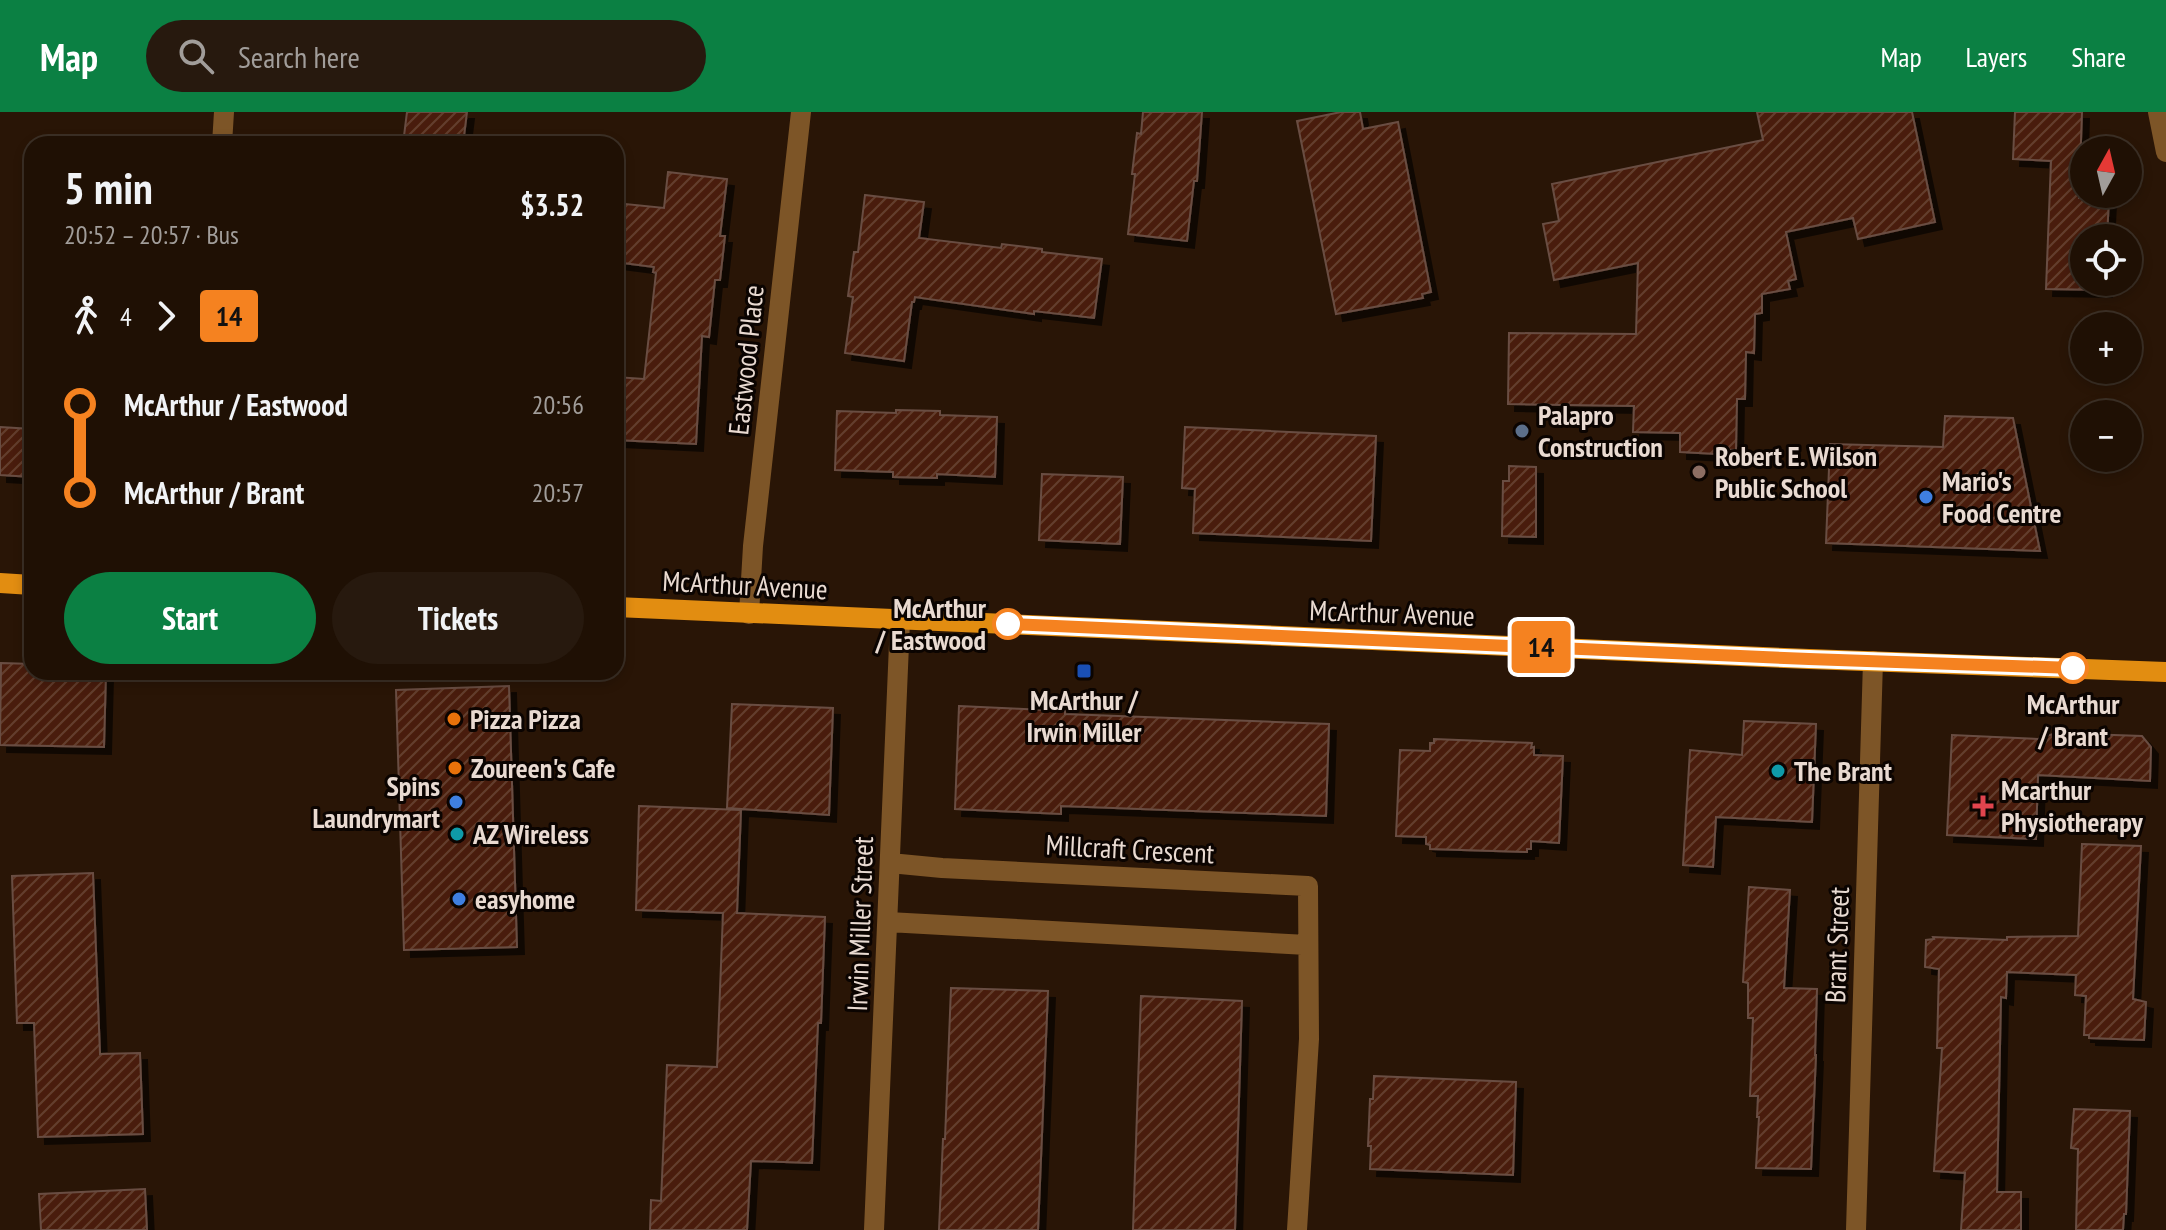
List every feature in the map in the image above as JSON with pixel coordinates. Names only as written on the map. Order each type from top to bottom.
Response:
[{"type":"main road","points":[[0,583],[24,584]]},
{"type":"main road","name":"McArthur Avenue","points":[[624,607],[2166,672]]},
{"type":"street","points":[[222,136],[224,112]]},
{"type":"street","name":"Eastwood Place","points":[[749,614],[753,546],[801,112]]},
{"type":"street","points":[[2158,112],[2166,152]]},
{"type":"street","name":"Irwin Miller Street","points":[[874,1230],[900,621]]},
{"type":"street","name":"Brant Street","points":[[1856,1230],[1873,661]]},
{"type":"street","name":"Millcraft Crescent","points":[[890,863],[1308,886],[1309,1039],[1297,1230]]},
{"type":"street","points":[[888,922],[1307,945]]},
{"type":"building","points":[[407,112],[467,112],[464,136],[404,136]]},
{"type":"building","points":[[1143,112],[1202,112],[1197,181],[1194,181],[1187,241],[1128,234],[1137,133],[1141,134]]},
{"type":"building","points":[[1341,112],[1360,112],[1363,129],[1398,122],[1431,292],[1422,294],[1423,298],[1336,314],[1297,121]]},
{"type":"building","points":[[1757,112],[1912,112],[1935,222],[1858,239],[1853,218],[1786,232],[1796,279],[1788,281],[1790,289],[1762,294],[1762,313],[1755,314],[1754,353],[1746,352],[1745,399],[1737,399],[1736,450],[1718,449],[1717,454],[1680,452],[1680,433],[1633,432],[1634,406],[1508,404],[1509,333],[1636,334],[1638,263],[1554,280],[1543,224],[1559,221],[1552,184],[1763,140]]},
{"type":"building","points":[[2015,112],[2082,112],[2081,136],[2070,136],[2070,208],[2108,208],[2108,224],[2070,224],[2070,289],[2046,289],[2051,161],[2013,159]]},
{"type":"building","points":[[668,172],[727,179],[720,236],[725,236],[720,280],[715,280],[709,337],[702,336],[696,444],[624,440],[624,378],[644,379],[656,273],[653,272],[654,267],[624,263],[624,204],[664,208]]},
{"type":"building","points":[[865,195],[924,202],[919,238],[1001,248],[1002,244],[1102,259],[1094,318],[1034,311],[1034,314],[915,297],[904,361],[845,353],[853,297],[848,296],[854,252],[858,252]]},
{"type":"building","points":[[896,410],[997,417],[995,477],[937,474],[937,478],[893,477],[893,472],[835,470],[837,411],[896,413]]},
{"type":"building","points":[[1945,416],[2013,418],[2040,551],[1826,543],[1830,444],[1943,447]]},
{"type":"building","points":[[0,427],[24,428],[24,476],[0,475]]},
{"type":"building","points":[[1185,427],[1376,436],[1371,541],[1193,533],[1195,489],[1182,488]]},
{"type":"building","points":[[1509,466],[1536,467],[1536,537],[1502,536],[1503,481],[1509,481]]},
{"type":"building","points":[[1042,474],[1123,477],[1120,544],[1039,540]]},
{"type":"building","points":[[1,663],[24,664],[24,680],[106,680],[104,747],[0,745]]},
{"type":"building","points":[[509,686],[517,947],[404,950],[396,690]]},
{"type":"building","points":[[732,704],[833,708],[829,815],[727,808]]},
{"type":"building","points":[[959,706],[1065,711],[1065,714],[1329,724],[1326,816],[1061,806],[1061,814],[955,809]]},
{"type":"building","points":[[1744,721],[1816,724],[1812,822],[1716,817],[1713,867],[1683,865],[1690,750],[1742,755]]},
{"type":"building","points":[[2056,733],[2142,736],[2151,747],[2150,781],[2038,775],[2036,839],[1947,835],[1952,735],[2038,739]]},
{"type":"building","points":[[1434,739],[1532,743],[1534,755],[1563,756],[1559,843],[1531,841],[1531,849],[1527,852],[1430,849],[1426,837],[1396,836],[1400,750],[1430,751],[1430,743],[1434,743]]},
{"type":"building","points":[[639,806],[741,810],[737,913],[825,917],[812,1163],[751,1161],[747,1230],[650,1230],[651,1200],[661,1201],[667,1065],[717,1067],[723,913],[636,910]]},
{"type":"building","points":[[2082,844],[2141,846],[2133,999],[2146,1002],[2144,1040],[2089,1038],[2089,1035],[2084,1035],[2086,996],[2075,995],[2076,975],[2007,972],[2006,998],[2001,997],[1997,1192],[2021,1192],[2021,1230],[1961,1230],[1965,1173],[1934,1171],[1942,1048],[1937,1048],[1939,969],[1925,967],[1926,940],[1933,937],[2007,940],[2007,937],[2078,936]]},
{"type":"building","points":[[93,873],[100,1054],[140,1053],[143,1134],[38,1137],[34,1023],[17,1023],[12,876]]},
{"type":"building","points":[[1749,887],[1790,890],[1784,988],[1817,989],[1811,1169],[1756,1168],[1758,1096],[1750,1096],[1753,1018],[1748,1018],[1748,983],[1743,982]]},
{"type":"building","points":[[951,988],[1048,991],[1038,1230],[939,1230]]},
{"type":"building","points":[[1141,996],[1242,1001],[1235,1230],[1133,1230]]},
{"type":"building","points":[[1374,1076],[1516,1082],[1513,1175],[1370,1169],[1370,1099],[1373,1099]]},
{"type":"building","points":[[2074,1109],[2130,1111],[2123,1230],[2076,1230],[2078,1149],[2071,1148]]},
{"type":"building","points":[[145,1189],[147,1230],[41,1230],[39,1194]]},
{"type":"bus line","name":"14","points":[[1008,624],[2073,668]]},
{"type":"place","name":"Palapro Construction","points":[[1522,431]]},
{"type":"place","name":"Robert E. Wilson Public School","points":[[1699,472]]},
{"type":"place","name":"Mario's Food Centre","points":[[1926,497]]},
{"type":"place","name":"McArthur / Eastwood","points":[[1008,624]]},
{"type":"place","name":"McArthur / Brant","points":[[2073,668]]},
{"type":"place","name":"McArthur / Irwin Miller","points":[[1084,671]]},
{"type":"place","name":"Pizza Pizza","points":[[454,719]]},
{"type":"place","name":"Zoureen's Cafe","points":[[455,768]]},
{"type":"place","name":"The Brant","points":[[1778,771]]},
{"type":"place","name":"Spins Laundrymart","points":[[456,802]]},
{"type":"place","name":"Mcarthur Physiotherapy","points":[[1983,806]]},
{"type":"place","name":"AZ Wireless","points":[[457,834]]},
{"type":"place","name":"easyhome","points":[[459,899]]}]
